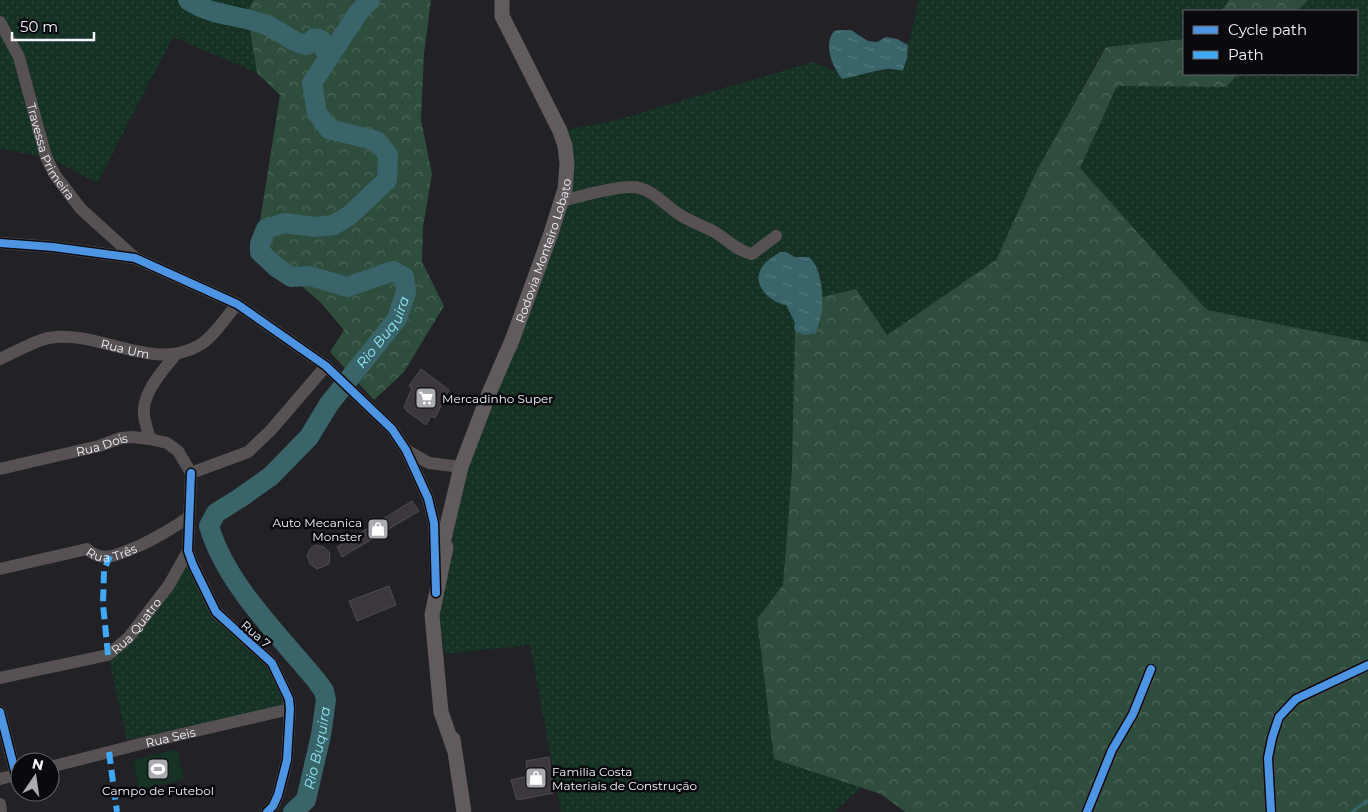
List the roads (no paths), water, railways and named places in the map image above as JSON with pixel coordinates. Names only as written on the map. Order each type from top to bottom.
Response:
[{"type":"main road","name":"Rodovia Monteiro Lobato","points":[[464,812],[454,749],[442,626],[436,593],[443,557],[442,547],[461,467],[490,391],[513,338],[562,200],[567,164],[565,146],[552,112],[524,63],[502,16],[502,0]]},
{"type":"street","name":"Travessa Primeira","points":[[0,22],[19,57],[46,157],[55,175],[81,209],[135,258]]},
{"type":"street","points":[[562,200],[602,191],[633,187],[643,189],[682,216],[714,232],[743,252],[752,254],[776,236]]},
{"type":"street","points":[[0,243],[53,247],[135,258],[236,304],[326,366],[392,429],[406,450],[428,498],[434,523],[436,593]]},
{"type":"street","name":"Rua Um","points":[[0,359],[48,338],[68,337],[156,354],[176,354],[199,346],[236,304]]},
{"type":"street","points":[[150,439],[144,416],[144,403],[150,389],[176,354]]},
{"type":"street","points":[[191,473],[248,452],[271,430],[326,366]]},
{"type":"street","name":"Rua Dois","points":[[0,469],[98,446],[121,438],[150,439],[167,444],[178,451],[191,473]]},
{"type":"street","points":[[406,450],[429,462],[461,467]]},
{"type":"street","name":"Rua 7","points":[[191,473],[188,551],[216,612],[272,663],[289,699],[287,760],[278,795],[273,806],[267,812]]},
{"type":"street","name":"Rua Três","points":[[0,569],[86,549],[92,554],[101,557],[119,555],[163,535],[189,517]]},
{"type":"street","name":"Rua Quatro","points":[[0,678],[108,655],[129,637],[170,586],[188,551]]},
{"type":"street","points":[[1271,812],[1268,758],[1279,717],[1296,699],[1368,665]]},
{"type":"street","points":[[1087,812],[1112,750],[1133,714],[1151,669]]},
{"type":"street","name":"Rua Seis","points":[[60,764],[290,709]]},
{"type":"street","points":[[0,712],[11,752]]},
{"type":"street","points":[[0,804],[2,812]]},
{"type":"water","points":[[851,30],[868,41],[877,42],[886,37],[897,39],[908,45],[907,58],[903,70],[887,69],[842,79],[832,62],[829,49],[829,43],[834,31]]},
{"type":"water","points":[[780,252],[786,252],[795,257],[809,257],[818,272],[821,282],[822,305],[819,325],[815,333],[804,335],[795,331],[795,323],[786,305],[770,298],[761,288],[759,277],[761,268],[768,260]]},
{"type":"waterway","points":[[188,0],[206,9],[266,25],[302,44],[307,45],[315,38],[321,40],[322,46],[330,56]]},
{"type":"waterway","name":"Rio Buquira","points":[[293,812],[306,800],[321,735],[326,700],[324,691],[240,588],[217,547],[209,526],[216,513],[271,476],[309,437],[329,404],[397,319],[406,292],[404,277],[393,271],[347,287],[310,276],[291,277],[276,267],[260,252],[260,244],[266,229],[284,223],[315,227],[334,225],[350,215],[387,180],[388,155],[377,141],[329,129],[317,113],[312,83],[358,13],[370,0]]},
{"type":"waterway","points":[[1352,812],[1368,800]]},
{"type":"place","name":"Mercadinho Super","points":[[426,398]]},
{"type":"place","name":"Auto Mecanica Monster","points":[[378,529]]},
{"type":"place","name":"Campo de Futebol","points":[[158,769]]},
{"type":"place","name":"Familia Costa Materiais de Construção","points":[[536,778]]}]
